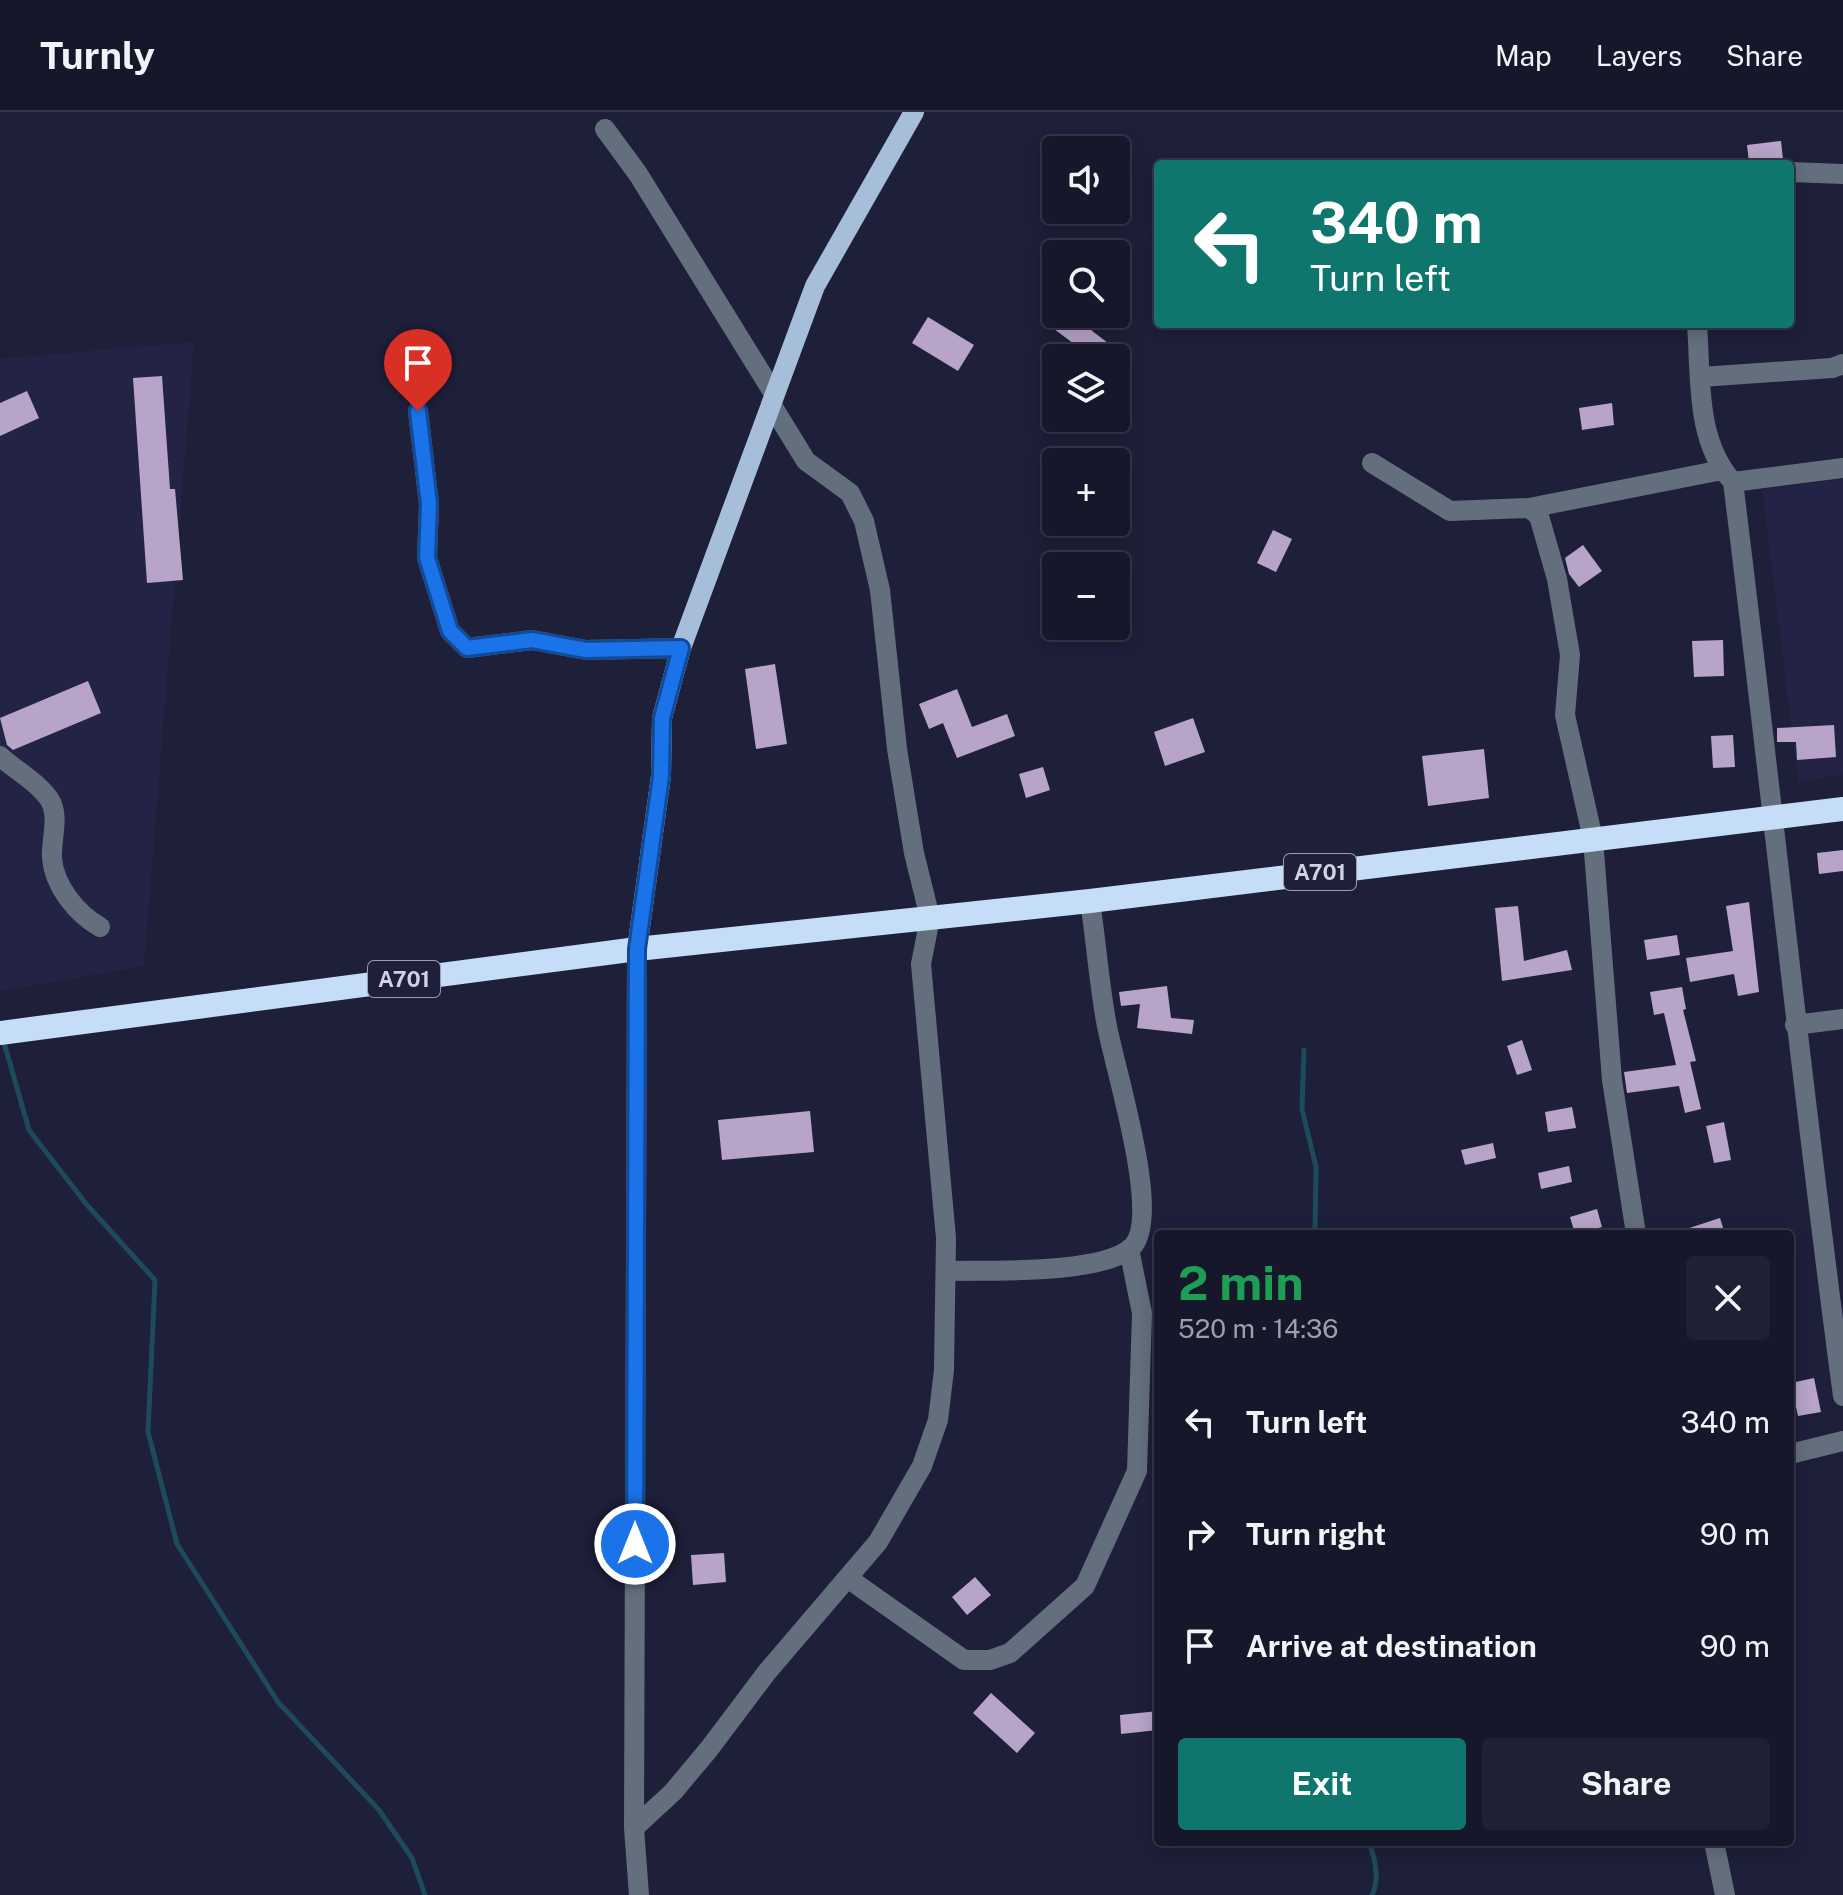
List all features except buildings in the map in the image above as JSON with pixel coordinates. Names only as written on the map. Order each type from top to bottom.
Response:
[{"type":"highway","name":"A701","points":[[6,1032],[637,949],[1090,901],[1843,809]]},
{"type":"main road","points":[[637,949],[661,776],[662,718],[681,648],[705,589],[719,541],[759,447],[773,399],[815,286],[914,112]]},
{"type":"street","points":[[605,129],[638,174],[773,399],[806,461],[850,493],[864,521],[880,590],[907,811],[930,918],[921,964],[947,1271],[944,1370],[938,1420],[922,1466],[902,1504],[849,1579],[767,1672],[682,1782],[634,1828]]},
{"type":"street","points":[[1794,172],[1843,174]]},
{"type":"street","points":[[1697,328],[1707,433],[1728,476],[1775,817],[1795,1025],[1843,1396]]},
{"type":"street","points":[[1701,377],[1832,368],[1843,364]]},
{"type":"street","points":[[418,411],[429,504],[427,558],[439,603],[460,644],[467,648],[532,640],[586,650],[681,648]]},
{"type":"street","points":[[1372,463],[1450,511],[1529,508],[1728,476],[1843,468]]},
{"type":"street","points":[[1529,508],[1539,516],[1557,579],[1570,655],[1565,715],[1593,839],[1612,1080],[1635,1230]]},
{"type":"street","points":[[0,756],[51,803],[55,817],[52,860],[58,878],[84,918],[100,927]]},
{"type":"street","points":[[947,1271],[1090,1263],[1129,1249],[1140,1232],[1140,1182],[1134,1137],[1106,1022],[1090,901]]},
{"type":"street","points":[[637,949],[634,1828],[639,1895]]},
{"type":"street","points":[[1795,1025],[1843,1019]]},
{"type":"street","points":[[849,1579],[964,1660],[990,1660],[1010,1653],[1085,1586],[1137,1471],[1142,1313],[1129,1249]]},
{"type":"street","points":[[1794,1453],[1843,1441]]},
{"type":"street","points":[[1715,1846],[1725,1895]]},
{"type":"shaded area","points":[[194,342],[144,966],[0,991],[0,359]]},
{"type":"shaded area","points":[[1843,479],[1843,775],[1798,781],[1762,489]]},
{"type":"waterway","points":[[3,1039],[29,1130],[87,1205],[155,1280],[148,1432],[177,1544],[278,1702],[379,1810],[412,1858],[425,1895]]},
{"type":"waterway","points":[[1304,1050],[1302,1109],[1316,1167],[1315,1230]]},
{"type":"waterway","points":[[1370,1846],[1376,1875],[1372,1895]]},
{"type":"route","points":[[418,411],[429,504],[427,558],[439,603],[450,631],[460,644],[467,648],[532,640],[586,650],[681,648],[662,718],[661,776],[637,949],[635,1544]]}]
